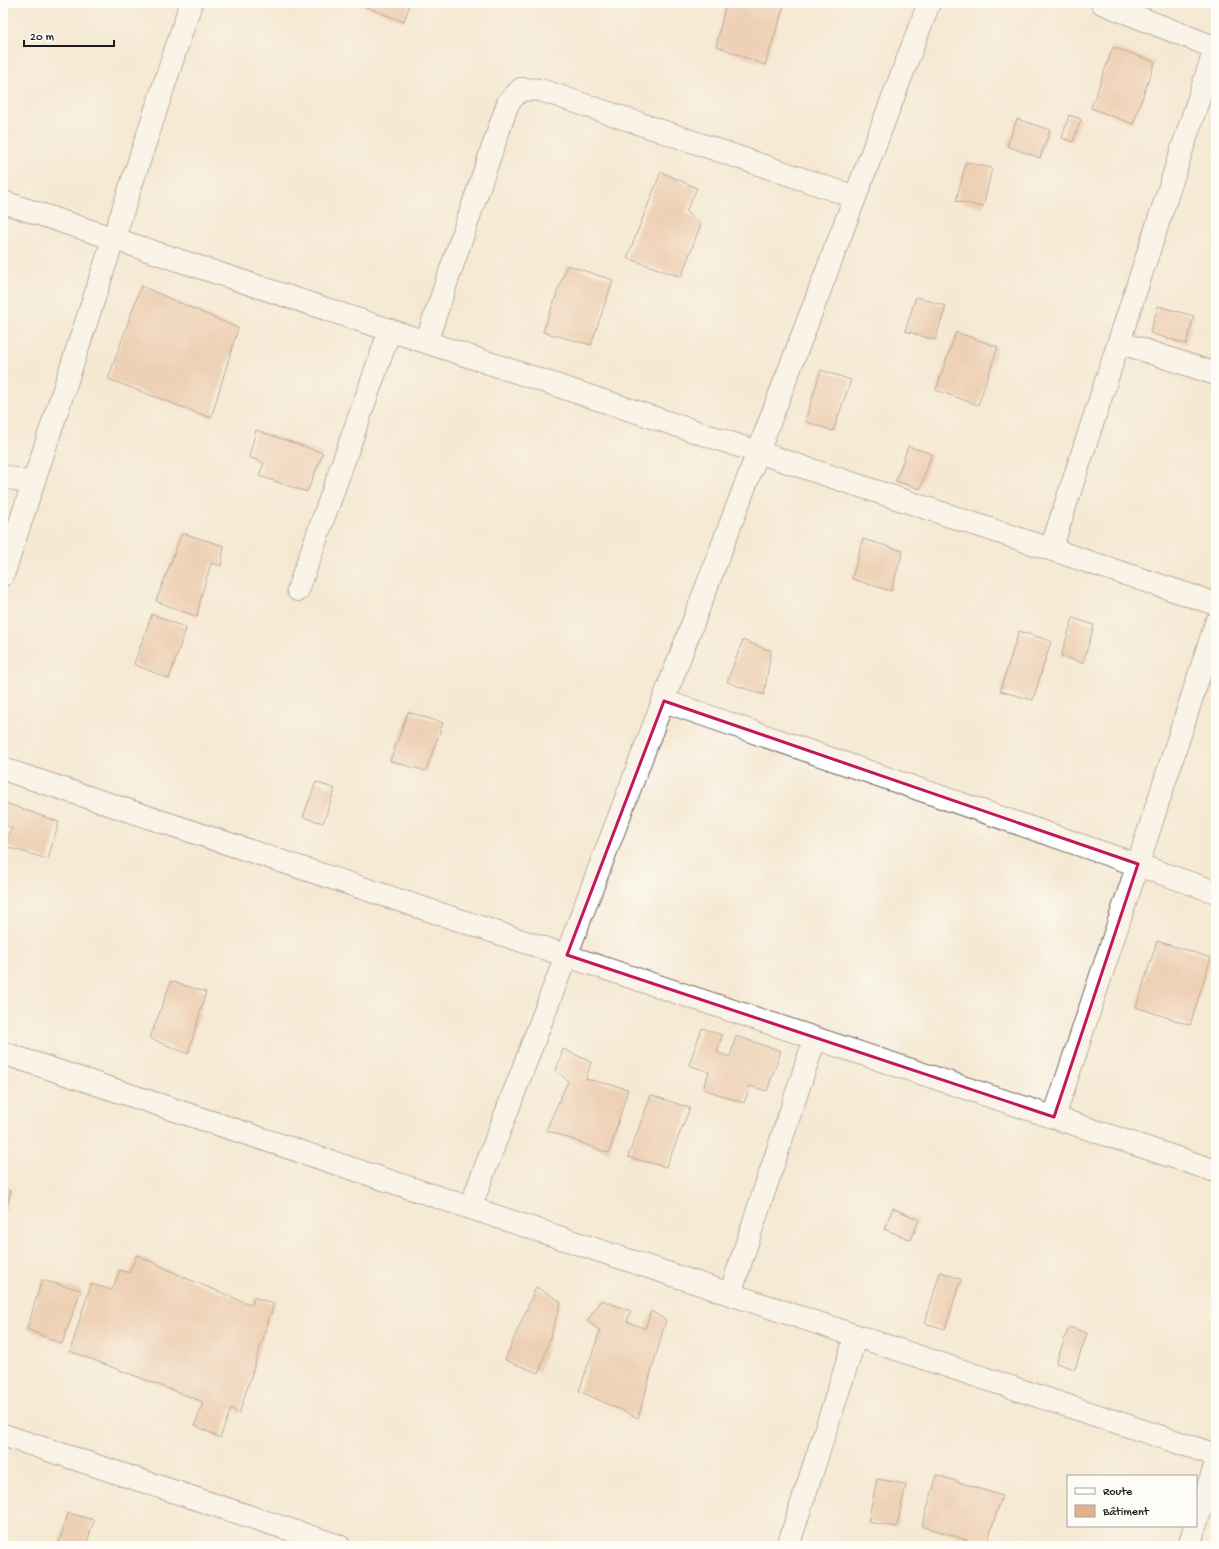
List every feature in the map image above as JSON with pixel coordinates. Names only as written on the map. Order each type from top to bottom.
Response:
[{"type":"street","points":[[3,575],[191,3]]},
{"type":"street","points":[[470,1208],[929,3]]},
{"type":"street","points":[[1051,549],[1216,48],[1102,3]]},
{"type":"street","points":[[426,342],[508,103],[521,89],[541,90],[855,197]]},
{"type":"street","points":[[3,202],[1216,604]]},
{"type":"street","points":[[298,590],[390,330]]},
{"type":"street","points":[[1119,342],[1216,374]]},
{"type":"street","points":[[3,476],[32,484]]},
{"type":"street","points":[[1054,1117],[1216,623]]},
{"type":"street","points":[[664,701],[1216,892]]},
{"type":"street","points":[[3,768],[1216,1171]]},
{"type":"street","points":[[730,1294],[815,1038]]},
{"type":"street","points":[[3,1053],[1216,1455]]},
{"type":"street","points":[[788,1546],[856,1336]]},
{"type":"street","points":[[3,1434],[290,1538],[340,1546]]},
{"type":"street","points":[[1197,1522],[1216,1463]]},
{"type":"street","points":[[1189,1546],[1195,1527]]},
{"type":"highlighted area","points":[[664,701],[1138,864],[1054,1117],[567,955]]},
{"type":"building","points":[[356,3],[410,3],[404,22]]},
{"type":"building","points":[[726,3],[785,3],[765,65],[716,46]]},
{"type":"building","points":[[1113,47],[1155,62],[1133,124],[1091,108]]},
{"type":"building","points":[[1069,115],[1081,119],[1073,142],[1062,138]]},
{"type":"building","points":[[1017,119],[1050,130],[1040,158],[1007,146]]},
{"type":"building","points":[[966,162],[992,168],[983,207],[956,201]]},
{"type":"building","points":[[661,172],[697,188],[686,212],[701,224],[681,277],[627,258]]},
{"type":"building","points":[[567,265],[613,280],[591,345],[543,332]]},
{"type":"building","points":[[141,286],[238,328],[211,418],[108,379]]},
{"type":"building","points":[[916,297],[946,306],[935,340],[905,331]]},
{"type":"building","points":[[1158,306],[1194,316],[1186,344],[1150,333]]},
{"type":"building","points":[[956,332],[998,347],[978,405],[936,390]]},
{"type":"building","points":[[821,370],[851,380],[833,431],[805,421]]},
{"type":"building","points":[[256,430],[323,453],[307,492],[259,476],[264,463],[249,457]]},
{"type":"building","points":[[908,446],[932,454],[920,489],[896,481]]},
{"type":"building","points":[[182,533],[224,546],[221,566],[211,563],[197,617],[156,601]]},
{"type":"building","points":[[863,539],[903,551],[891,591],[852,579]]},
{"type":"building","points":[[152,614],[186,628],[169,679],[134,664]]},
{"type":"building","points":[[1073,618],[1094,625],[1083,663],[1061,656]]},
{"type":"building","points":[[1019,631],[1051,641],[1033,700],[1000,691]]},
{"type":"building","points":[[743,640],[771,651],[764,695],[727,682]]},
{"type":"building","points":[[408,712],[443,723],[426,771],[390,761]]},
{"type":"building","points":[[316,782],[335,789],[323,823],[303,817]]},
{"type":"building","points":[[3,802],[59,822],[48,859],[3,846],[12,828],[3,823]]},
{"type":"building","points":[[1157,941],[1211,958],[1190,1025],[1136,1007]]},
{"type":"building","points":[[171,981],[206,992],[188,1054],[150,1038]]},
{"type":"building","points":[[702,1028],[722,1035],[717,1052],[730,1057],[736,1036],[781,1051],[767,1091],[750,1086],[744,1103],[703,1089],[709,1072],[689,1065]]},
{"type":"building","points":[[563,1049],[591,1062],[586,1079],[628,1089],[609,1153],[546,1130],[568,1081],[556,1071]]},
{"type":"building","points":[[651,1095],[690,1108],[666,1167],[628,1157]]},
{"type":"building","points":[[3,1188],[11,1191],[5,1211],[3,1211]]},
{"type":"building","points":[[893,1208],[919,1220],[911,1240],[884,1229]]},
{"type":"building","points":[[137,1255],[188,1279],[252,1305],[254,1297],[274,1304],[239,1414],[231,1408],[220,1438],[195,1425],[203,1402],[70,1351],[91,1284],[112,1290],[120,1270],[129,1273]]},
{"type":"building","points":[[940,1272],[961,1279],[945,1329],[925,1323]]},
{"type":"building","points":[[42,1280],[81,1290],[62,1344],[27,1329]]},
{"type":"building","points":[[536,1287],[561,1302],[539,1373],[505,1360]]},
{"type":"building","points":[[601,1300],[631,1311],[627,1321],[645,1329],[651,1311],[666,1320],[638,1418],[579,1391],[600,1331],[587,1321]]},
{"type":"building","points":[[1069,1327],[1087,1333],[1075,1369],[1056,1363]]},
{"type":"building","points":[[937,1475],[1002,1496],[986,1546],[922,1526]]},
{"type":"building","points":[[877,1479],[906,1484],[897,1527],[868,1522]]},
{"type":"building","points":[[68,1513],[94,1520],[86,1546],[58,1546]]}]
